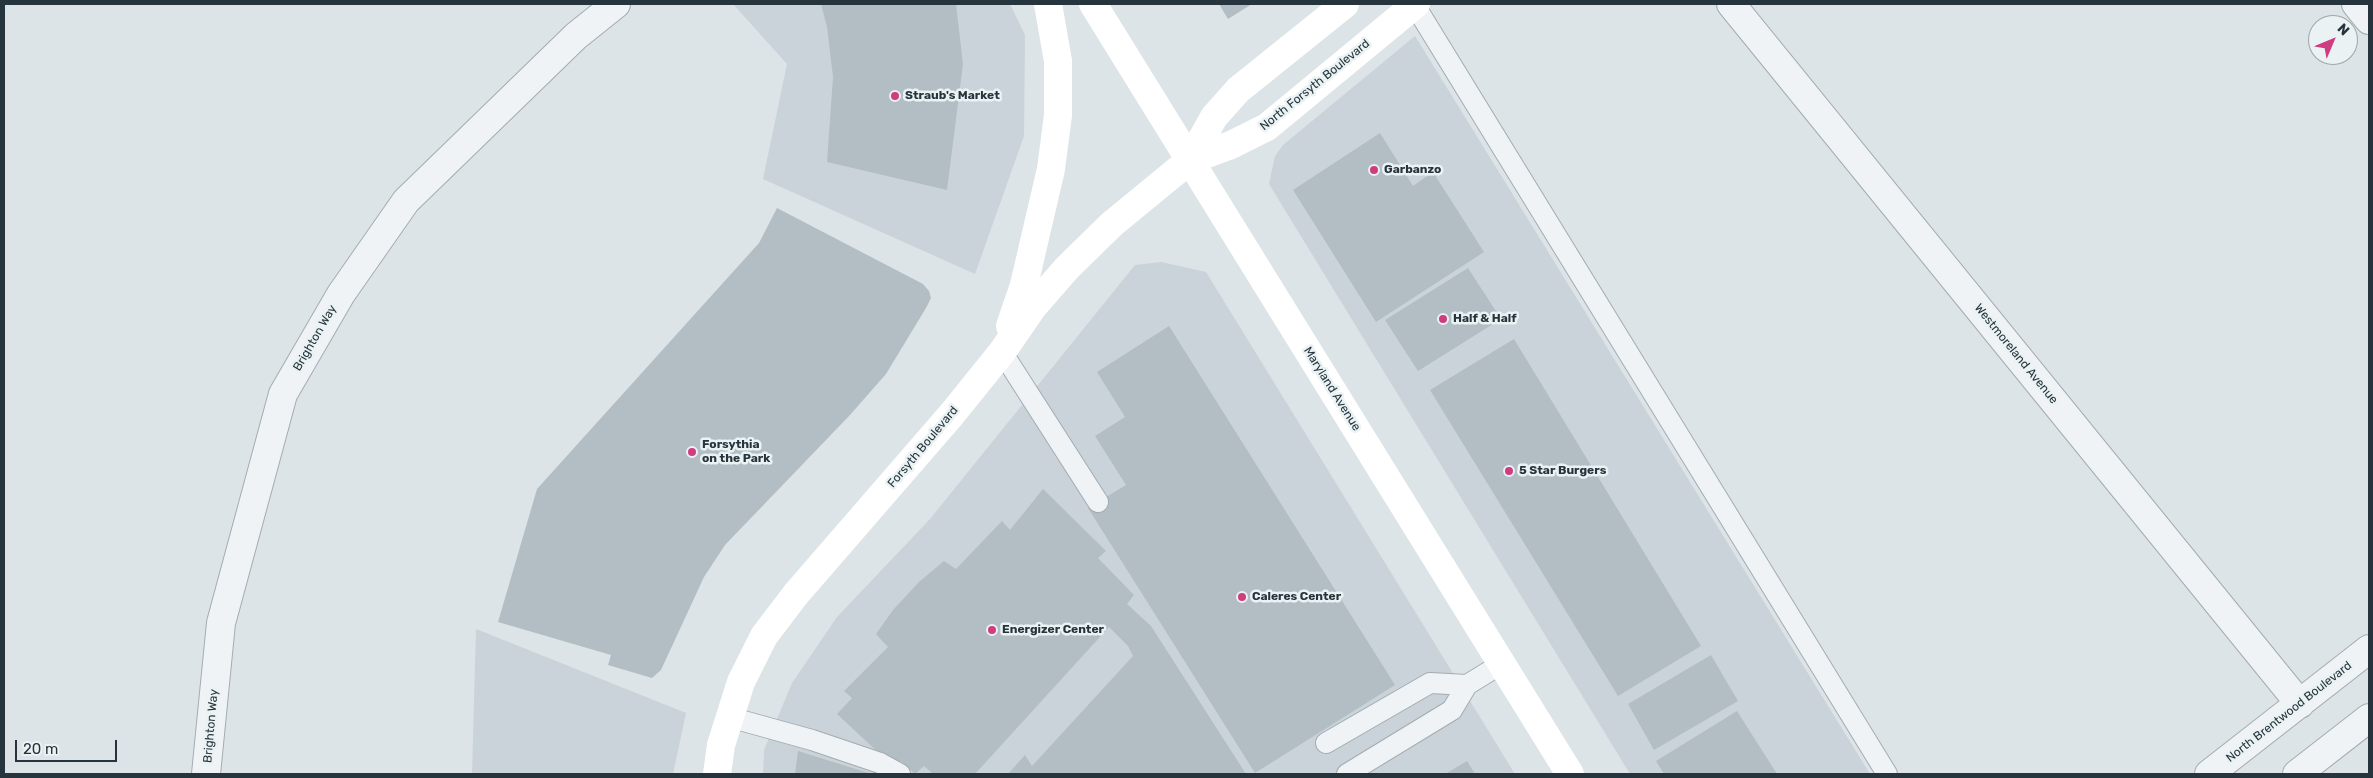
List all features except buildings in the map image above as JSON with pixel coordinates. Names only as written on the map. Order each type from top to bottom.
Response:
[{"type":"main road","points":[[1002,352],[1024,284],[1051,169],[1058,115],[1058,60],[1048,4]]},
{"type":"main road","name":"Maryland Avenue","points":[[1093,4],[1570,774]]},
{"type":"main road","points":[[1190,160],[1214,117],[1238,90],[1345,4]]},
{"type":"main road","name":"North Forsyth Boulevard","points":[[1190,160],[1231,145],[1267,127],[1415,4]]},
{"type":"main road","name":"Forsyth Boulevard","points":[[717,774],[729,717],[741,682],[764,636],[796,594],[909,465],[1002,352],[1033,307],[1067,268],[1112,224],[1190,160]]},
{"type":"street","name":"Brighton Way","points":[[206,774],[221,622],[283,394],[341,294],[406,201],[576,36],[616,4]]},
{"type":"street","name":"Westmoreland Avenue","points":[[1732,4],[2300,704]]},
{"type":"street","points":[[2356,4],[2369,20]]},
{"type":"street","name":"North Brentwood Boulevard","points":[[2209,774],[2369,649]]},
{"type":"street","points":[[2297,774],[2369,718]]},
{"type":"lane","points":[[1415,4],[1887,774]]},
{"type":"lane","points":[[1002,352],[1098,502]]},
{"type":"lane","points":[[1347,774],[1452,710],[1467,685],[1501,664]]},
{"type":"lane","points":[[1326,743],[1430,683],[1467,685]]},
{"type":"lane","points":[[729,717],[871,760],[900,774]]},
{"type":"shaded area","points":[[733,4],[1010,4],[1025,35],[1024,136],[975,274],[763,179],[787,64]]},
{"type":"shaded area","points":[[1415,36],[1870,774],[1630,774],[1269,184],[1275,156],[1283,145]]},
{"type":"shaded area","points":[[1161,262],[1206,272],[1515,774],[763,774],[764,750],[792,683],[837,617],[930,519],[1135,265]]},
{"type":"shaded area","points":[[476,629],[686,713],[673,774],[472,774]]},
{"type":"place","name":"Straub's Market","points":[[895,96]]},
{"type":"place","name":"Garbanzo","points":[[1374,170]]},
{"type":"place","name":"Half & Half","points":[[1443,319]]},
{"type":"place","name":"Forsythia on the Park","points":[[692,452]]},
{"type":"place","name":"5 Star Burgers","points":[[1509,471]]},
{"type":"place","name":"Caleres Center","points":[[1242,597]]},
{"type":"place","name":"Energizer Center","points":[[992,630]]}]
